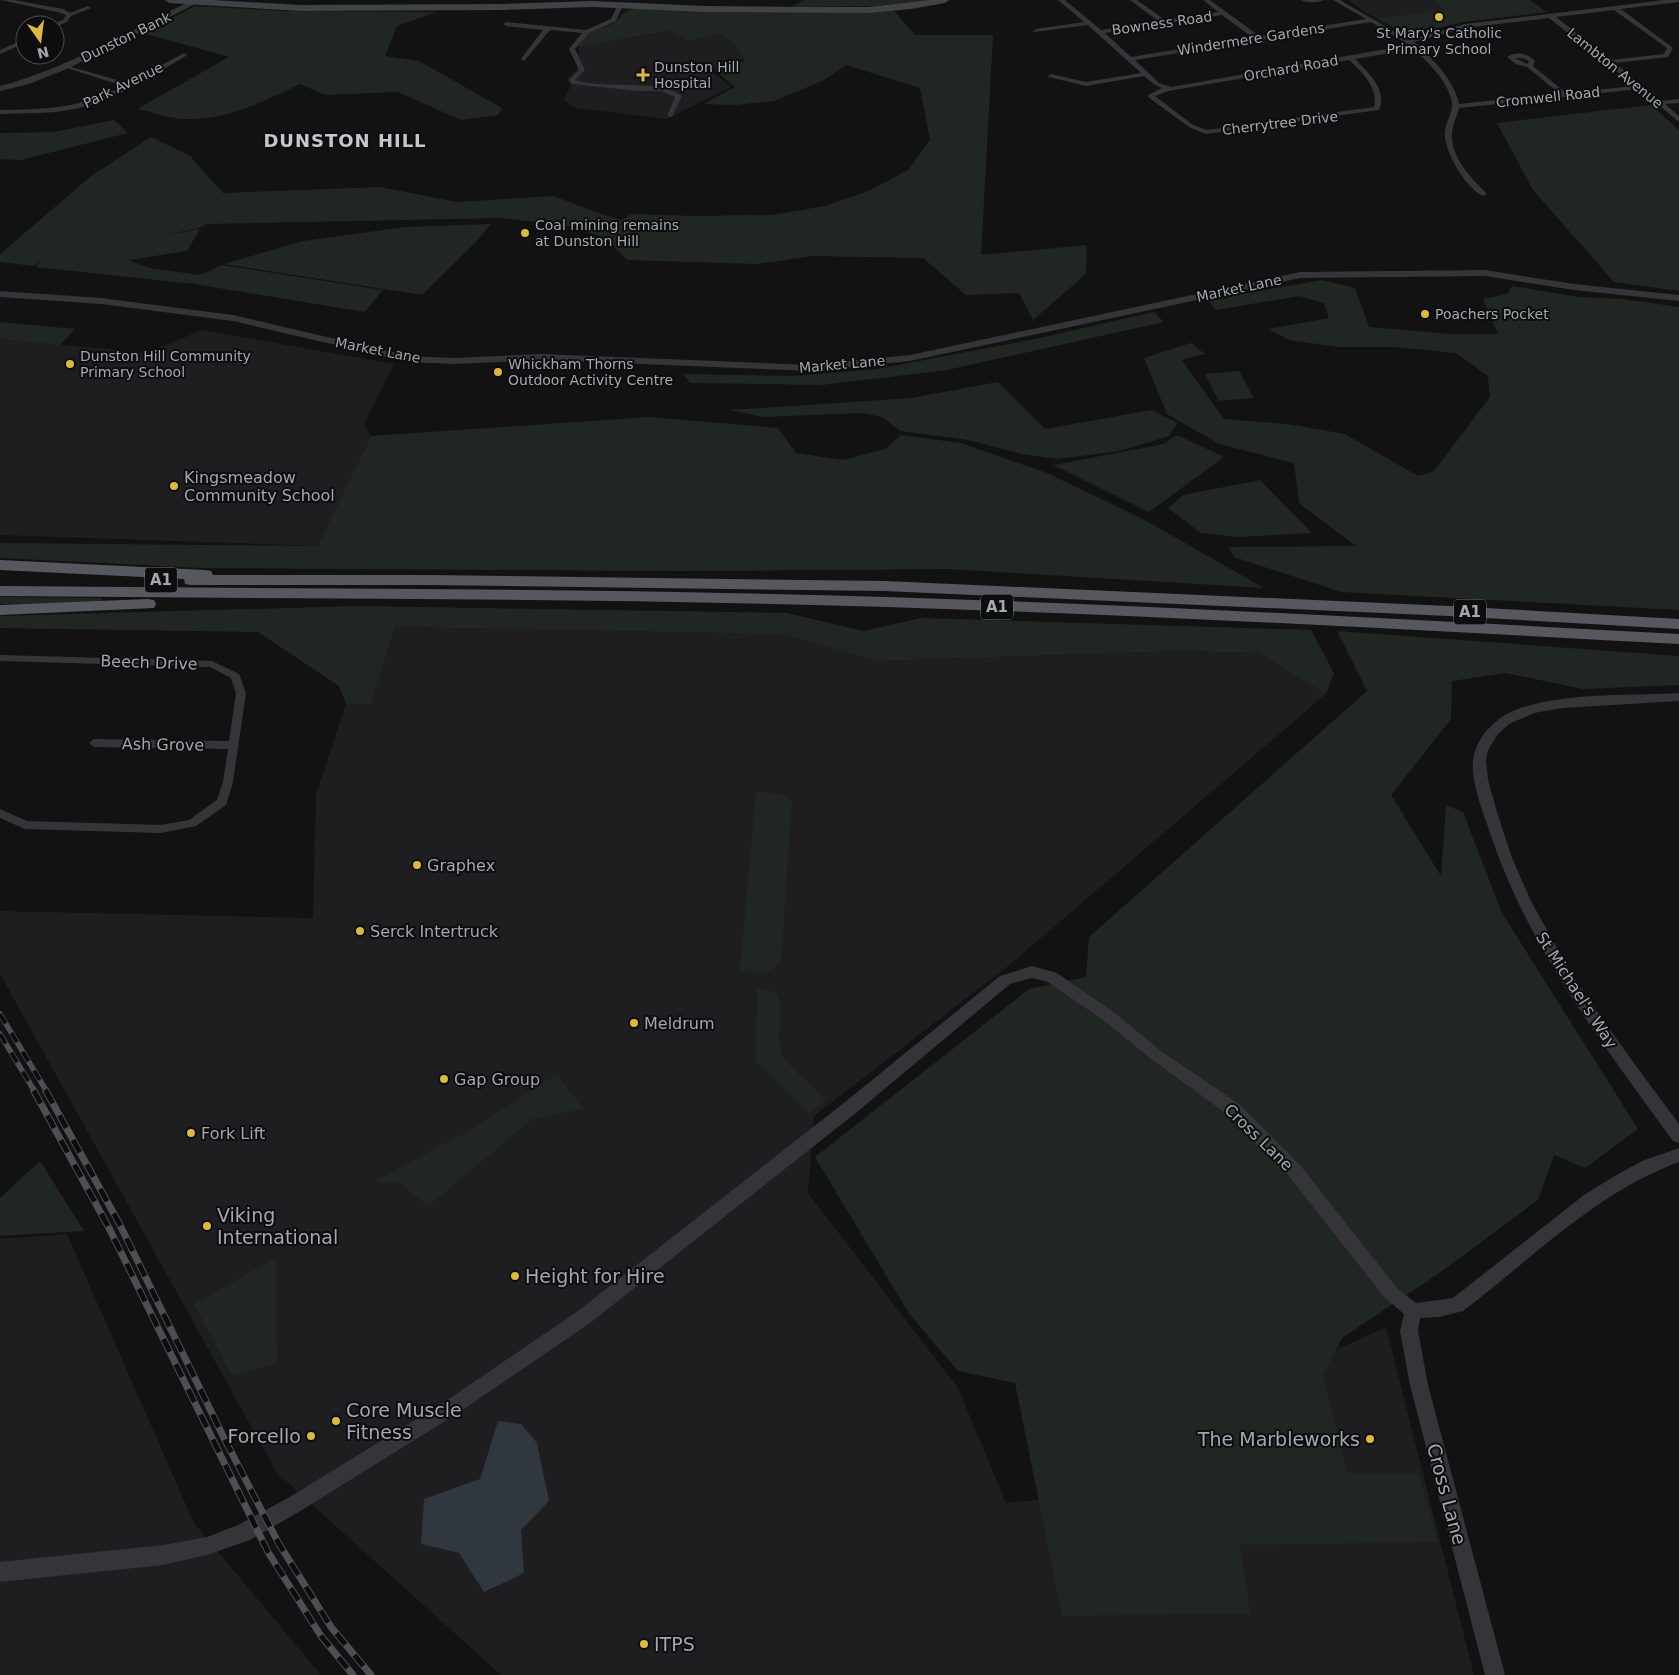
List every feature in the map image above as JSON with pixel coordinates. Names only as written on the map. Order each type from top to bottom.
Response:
[{"type":"highway","points":[[0,565],[318,587]]},
{"type":"highway","name":"A1","points":[[0,579],[318,587],[423,594],[885,602],[1198,614],[1679,639]]},
{"type":"highway","name":"A1","points":[[0,591],[318,587],[885,586],[1449,611],[1679,624]]},
{"type":"highway","points":[[0,610],[121,606],[318,587]]},
{"type":"main road","points":[[169,0],[330,9],[620,5],[706,9],[868,10],[911,6],[946,0]]},
{"type":"street","points":[[4,0],[58,10],[69,14],[88,8]]},
{"type":"street","points":[[1061,0],[1100,32],[1145,74],[1157,84],[1166,88]]},
{"type":"street","points":[[1133,0],[1163,22]]},
{"type":"street","points":[[1206,0],[1258,39]]},
{"type":"street","points":[[1304,0],[1321,0]]},
{"type":"street","points":[[1336,0],[1414,44],[1428,58],[1451,90],[1456,106],[1453,121],[1448,131],[1451,151],[1475,188],[1483,194]]},
{"type":"street","name":"Orchard Road","points":[[1166,88],[1183,88],[1351,58],[1414,44],[1465,26],[1679,0]]},
{"type":"street","name":"Dunston Bank","points":[[0,89],[34,80],[66,66],[195,2]]},
{"type":"street","points":[[620,5],[614,20],[587,32],[572,48],[582,70],[572,80],[574,83],[662,89],[679,96],[670,116]]},
{"type":"street","points":[[1608,62],[1666,56],[1670,48],[1616,8]]},
{"type":"street","name":"Bowness Road","points":[[1100,32],[1224,13]]},
{"type":"street","points":[[65,21],[69,14]]},
{"type":"street","name":"Lambton Avenue","points":[[1550,16],[1641,87],[1679,120]]},
{"type":"street","name":"Windermere Gardens","points":[[1130,59],[1372,20]]},
{"type":"street","points":[[1036,31],[1089,23]]},
{"type":"street","points":[[506,24],[587,32]]},
{"type":"street","points":[[524,59],[548,28]]},
{"type":"street","points":[[0,44],[12,47]]},
{"type":"street","points":[[0,52],[15,45]]},
{"type":"street","name":"Park Avenue","points":[[0,112],[49,111],[81,106],[127,85],[184,55]]},
{"type":"street","name":"Cherrytree Drive","points":[[1166,88],[1150,96],[1191,126],[1206,132],[1374,110],[1379,107],[1376,89],[1367,75],[1351,58]]},
{"type":"street","points":[[66,66],[127,85]]},
{"type":"street","points":[[1529,66],[1566,96]]},
{"type":"street","points":[[1051,76],[1086,84],[1145,74]]},
{"type":"street","name":"Cromwell Road","points":[[1456,106],[1641,87]]},
{"type":"street","points":[[1659,103],[1679,101]]},
{"type":"street","name":"Market Lane","points":[[0,294],[110,302],[233,318],[409,359],[454,361],[541,357],[812,368],[910,358],[1300,275],[1485,273],[1574,287],[1679,298]]},
{"type":"street","name":"Beech Drive","points":[[0,658],[212,664],[235,676],[241,692],[228,782],[222,802],[192,823],[161,828],[25,825],[0,813]]},
{"type":"street","name":"St Michael's Way","points":[[1679,697],[1563,703],[1537,707],[1514,717],[1494,730],[1481,746],[1479,772],[1499,842],[1522,901],[1542,941],[1563,975],[1679,1136]]},
{"type":"street","name":"Ash Grove","points":[[94,743],[233,744]]},
{"type":"street","name":"Cross Lane","points":[[0,1572],[163,1555],[198,1547],[243,1533],[280,1512],[452,1408],[584,1317],[851,1107],[1005,980],[1032,972],[1052,977],[1112,1018],[1156,1055],[1233,1109],[1294,1170],[1391,1294],[1413,1311],[1409,1331],[1419,1385],[1494,1675]]},
{"type":"street","points":[[1413,1311],[1439,1309],[1457,1305],[1601,1192],[1658,1160],[1679,1155]]},
{"type":"shaded area","points":[[805,0],[932,0],[872,6],[791,7]]},
{"type":"shaded area","name":"St Mary's Catholic Primary School","points":[[1348,0],[1530,0],[1546,12],[1463,22],[1410,35],[1366,13]]},
{"type":"shaded area","name":"St Mary's Catholic Primary School","points":[[1433,0],[1530,0],[1546,12],[1463,22],[1410,35],[1377,19],[1445,10]]},
{"type":"shaded area","points":[[195,6],[284,11],[436,12],[397,26],[385,56],[419,61],[502,108],[498,115],[461,120],[398,92],[325,95],[300,84],[259,103],[216,116],[180,119],[137,109],[229,57],[143,33]]},
{"type":"shaded area","points":[[645,8],[893,10],[915,35],[993,35],[981,255],[1087,245],[1086,274],[1033,320],[1019,293],[966,295],[923,258],[813,256],[756,264],[627,260],[606,238],[563,225],[502,218],[207,224],[199,228],[160,236],[200,229],[187,251],[129,260],[149,268],[200,275],[222,265],[383,290],[365,312],[194,284],[35,267],[41,260],[34,266],[0,262],[0,254],[91,176],[151,137],[190,156],[223,193],[380,187],[457,202],[554,196],[621,220],[632,214],[694,216],[772,215],[825,206],[871,190],[908,170],[930,140],[920,88],[846,65],[822,81],[774,101],[735,105],[703,104],[735,87],[714,70],[745,61],[739,49],[722,34],[689,41],[668,31],[579,47],[581,41],[588,33],[610,25],[627,11]]},
{"type":"shaded area","name":"Dunston Hill Hospital","points":[[669,31],[689,41],[722,34],[748,57],[710,70],[731,87],[667,119],[575,108],[564,100],[571,85],[566,80],[577,69],[579,47]]},
{"type":"shaded area","points":[[1651,105],[1679,130],[1679,291],[1614,282],[1533,190],[1497,123]]},
{"type":"shaded area","points":[[114,120],[128,133],[21,160],[0,159],[0,133],[53,132]]},
{"type":"shaded area","points":[[491,224],[476,242],[422,295],[224,264],[303,241],[406,227]]},
{"type":"shaded area","points":[[1322,280],[1355,288],[1369,327],[1449,334],[1498,334],[1483,299],[1507,294],[1512,286],[1578,297],[1623,299],[1679,307],[1679,610],[1341,592],[1234,557],[1229,547],[1356,546],[1299,503],[1294,463],[1219,444],[1167,414],[1144,358],[1191,343],[1205,354],[1182,360],[1224,419],[1287,424],[1345,434],[1418,476],[1434,471],[1490,397],[1488,376],[1456,353],[1395,347],[1338,347],[1289,340],[1268,329],[1329,318],[1324,303],[1299,296],[1216,310],[1208,300]]},
{"type":"shaded area","points":[[1154,312],[1164,322],[947,370],[822,385],[690,383],[683,374],[793,376],[877,369],[1035,339]]},
{"type":"shaded area","points":[[0,322],[75,329],[60,345],[0,339]]},
{"type":"shaded area","name":"Kingsmeadow Community School","points":[[202,330],[394,364],[364,424],[371,436],[319,546],[0,535],[0,339],[147,353]]},
{"type":"shaded area","points":[[1239,371],[1254,398],[1219,401],[1205,374]]},
{"type":"shaded area","points":[[998,382],[1045,429],[1151,410],[1178,423],[1169,436],[1120,451],[1057,459],[1022,454],[968,440],[900,431],[882,417],[862,413],[763,417],[730,410],[911,398]]},
{"type":"shaded area","points":[[649,417],[778,428],[796,453],[843,460],[885,449],[901,435],[961,443],[1047,473],[1143,519],[1264,588],[948,569],[682,571],[202,568],[0,558],[0,543],[318,546],[371,436]]},
{"type":"shaded area","points":[[1177,435],[1224,457],[1149,512],[1053,465],[1164,444]]},
{"type":"shaded area","points":[[1260,480],[1312,533],[1237,537],[1201,533],[1168,508],[1183,495]]},
{"type":"shaded area","points":[[0,597],[102,598],[101,603],[0,604]]},
{"type":"shaded area","points":[[358,606],[787,613],[863,631],[921,618],[1311,630],[1334,673],[1326,694],[1259,653],[1178,651],[877,661],[782,634],[395,627],[371,704],[346,704],[339,686],[258,632],[0,628],[0,616]]},
{"type":"shaded area","points":[[395,627],[782,634],[877,661],[1178,651],[1260,653],[1326,694],[1008,966],[814,1116],[808,1193],[958,1388],[1006,1503],[1069,1497],[1308,1363],[1386,1327],[1474,1675],[501,1675],[277,1473],[0,974],[0,911],[313,918],[316,795],[346,704],[371,704]]},
{"type":"shaded area","points":[[1337,631],[1679,656],[1679,685],[1583,689],[1506,673],[1452,681],[1451,719],[1391,795],[1441,876],[1446,805],[1463,812],[1502,913],[1638,1129],[1585,1168],[1554,1155],[1538,1200],[1438,1274],[1342,1338],[1323,1376],[1347,1473],[1418,1473],[1438,1542],[1240,1545],[1250,1613],[1062,1616],[1015,1383],[958,1371],[910,1315],[815,1157],[1029,989],[1086,977],[1089,937],[1367,691]]},
{"type":"shaded area","points":[[756,792],[780,794],[792,801],[781,959],[775,968],[758,972],[740,971]]},
{"type":"shaded area","points":[[757,988],[772,991],[779,999],[779,1040],[785,1060],[826,1099],[809,1114],[756,1061]]},
{"type":"shaded area","points":[[557,1074],[583,1109],[532,1119],[428,1206],[400,1183],[373,1182],[474,1128]]},
{"type":"shaded area","points":[[40,1161],[84,1231],[0,1236],[0,1198]]},
{"type":"shaded area","points":[[67,1234],[194,1523],[321,1675],[0,1675],[0,1239]]},
{"type":"shaded area","points":[[276,1258],[277,1363],[232,1376],[194,1304]]},
{"type":"shaded area","points":[[498,1421],[521,1424],[537,1443],[549,1501],[521,1530],[524,1573],[484,1592],[459,1553],[421,1544],[424,1499],[480,1479]]},
{"type":"railway","points":[[0,1014],[47,1092]]},
{"type":"railway","points":[[0,1034],[35,1092]]},
{"type":"railway","points":[[34,1091],[109,1228],[268,1552],[321,1636],[353,1675]]},
{"type":"railway","points":[[46,1091],[119,1223],[226,1442],[279,1544],[331,1627],[371,1675]]},
{"type":"place","name":"St Mary's Catholic Primary School","points":[[1439,17]]},
{"type":"place","name":"Dunston Hill Hospital","points":[[643,75]]},
{"type":"place","name":"Coal mining remains at Dunston Hill","points":[[525,233]]},
{"type":"place","name":"Poachers Pocket","points":[[1425,314]]},
{"type":"place","name":"Dunston Hill Community Primary School","points":[[70,364]]},
{"type":"place","name":"Whickham Thorns Outdoor Activity Centre","points":[[498,372]]},
{"type":"place","name":"Kingsmeadow Community School","points":[[174,486]]},
{"type":"place","name":"Graphex","points":[[417,865]]},
{"type":"place","name":"Serck Intertruck","points":[[360,931]]},
{"type":"place","name":"Meldrum","points":[[634,1023]]},
{"type":"place","name":"Gap Group","points":[[444,1079]]},
{"type":"place","name":"Fork Lift","points":[[191,1133]]},
{"type":"place","name":"Viking International","points":[[207,1226]]},
{"type":"place","name":"Height for Hire","points":[[515,1276]]},
{"type":"place","name":"Core Muscle Fitness","points":[[336,1421]]},
{"type":"place","name":"Forcello","points":[[311,1436]]},
{"type":"place","name":"The Marbleworks","points":[[1370,1439]]},
{"type":"place","name":"ITPS","points":[[644,1644]]},
{"type":"district","name":"DUNSTON HILL","points":[[345,141]]}]
